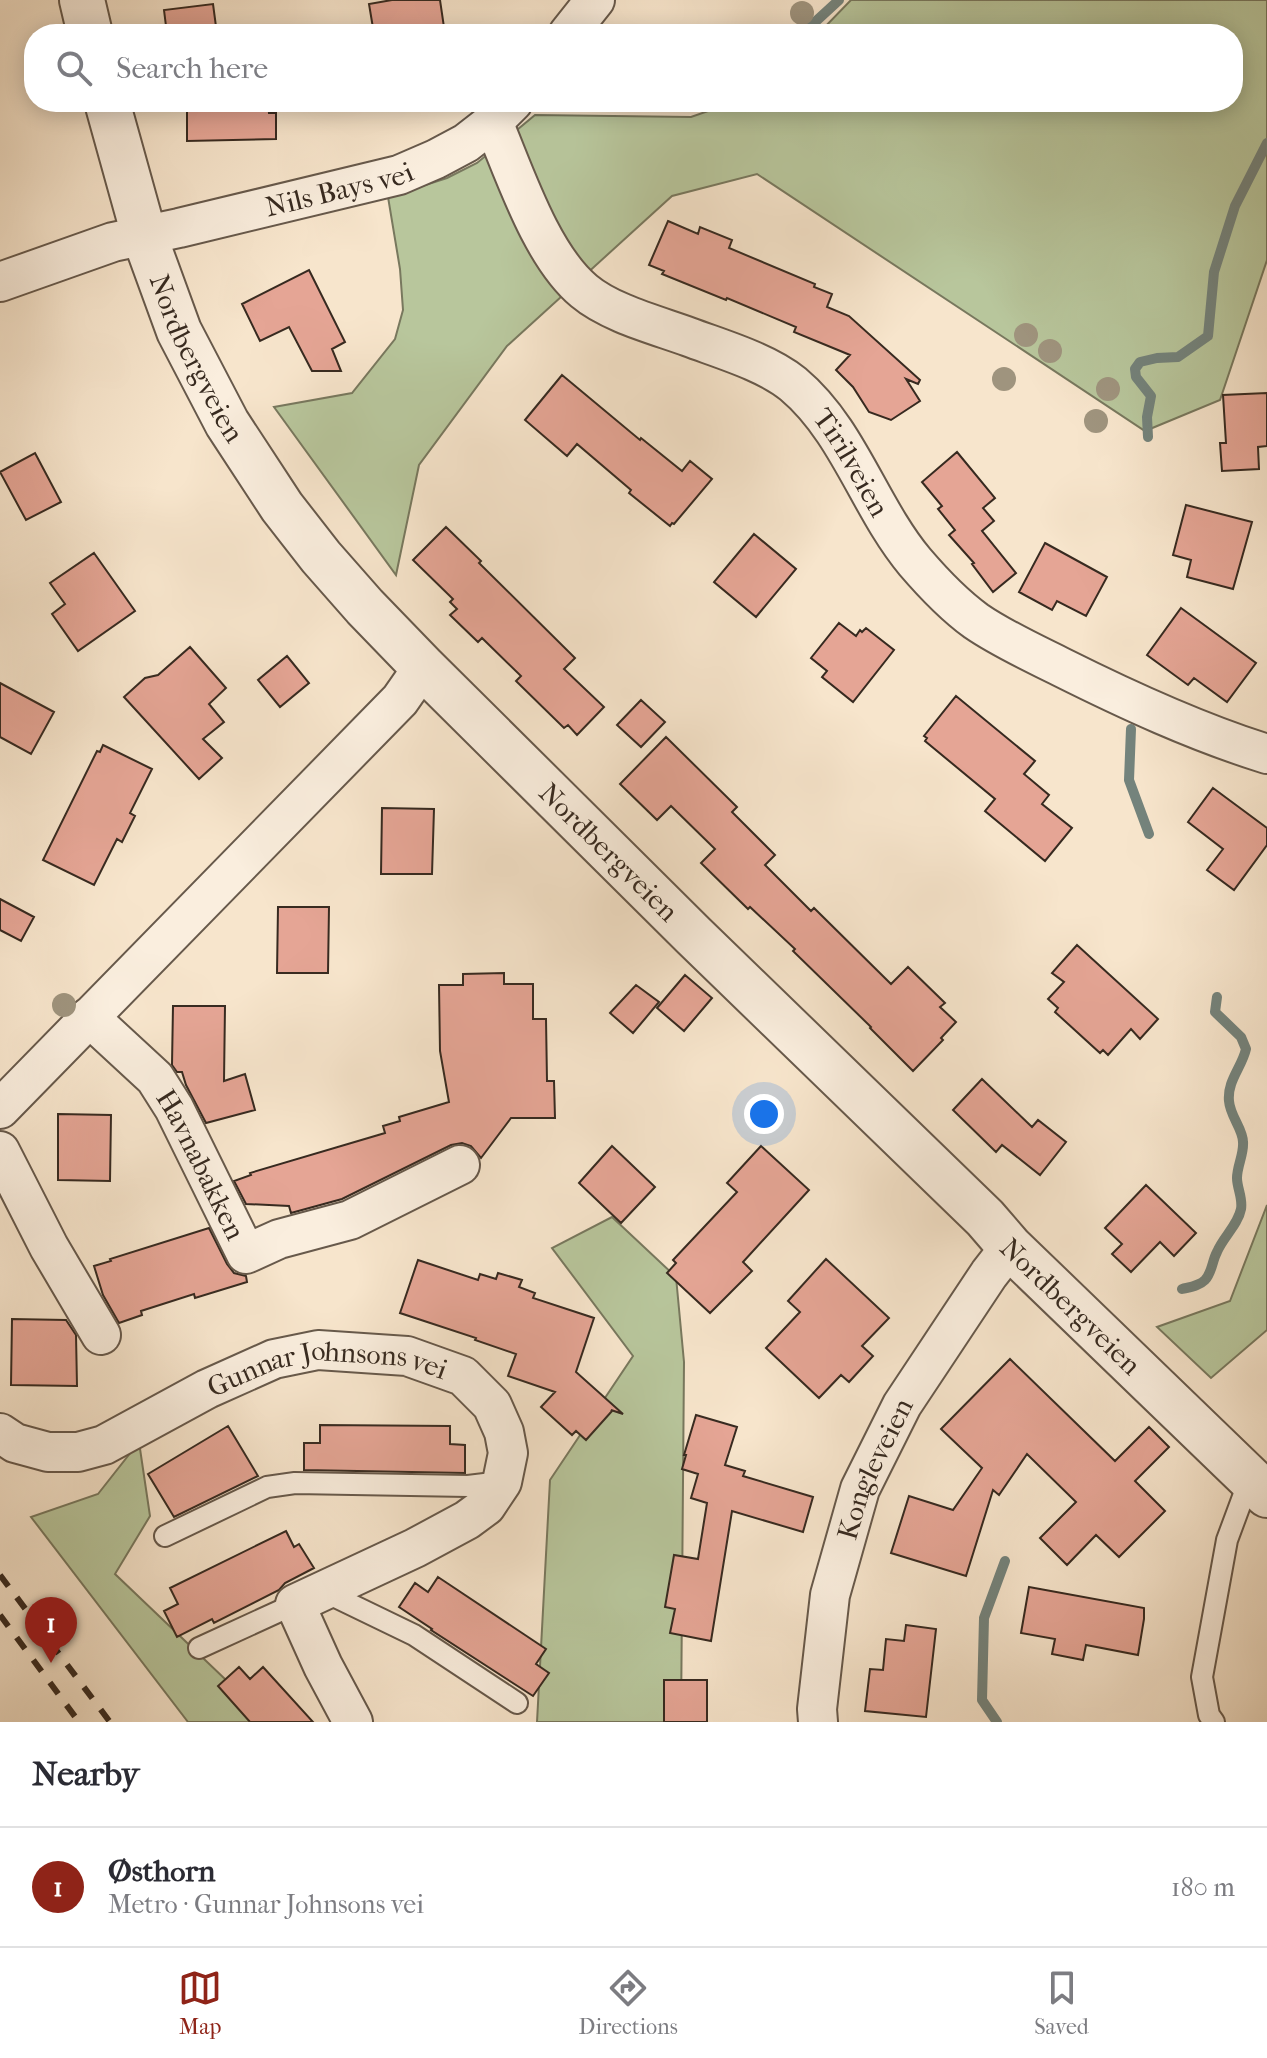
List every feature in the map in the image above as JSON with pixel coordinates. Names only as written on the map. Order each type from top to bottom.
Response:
[{"type":"street","points":[[82,0],[88,24]]},
{"type":"street","points":[[576,24],[595,0]]},
{"type":"street","name":"Nordbergveien","points":[[110,112],[144,235],[179,331],[227,423],[282,507],[321,557],[423,667],[694,936],[985,1218],[1010,1247],[1259,1486]]},
{"type":"street","name":"Nils Bays vei","points":[[0,282],[113,242],[399,175],[466,143],[503,112]]},
{"type":"street","name":"Tirilveien","points":[[503,112],[547,246],[565,272],[585,292],[613,308],[752,362],[789,381],[828,420],[886,520],[914,561],[976,621],[1113,692],[1243,747],[1267,754]]},
{"type":"street","points":[[0,1109],[400,700],[423,667]]},
{"type":"street","name":"Havnabakken","points":[[89,1017],[155,1078],[174,1108],[246,1254],[279,1239],[350,1220],[460,1165]]},
{"type":"street","points":[[0,1151],[49,1247],[101,1335]]},
{"type":"street","name":"Kongleveien","points":[[818,1722],[830,1595],[860,1489],[902,1405],[1010,1247]]},
{"type":"street","name":"Gunnar Johnsons vei","points":[[0,1433],[15,1443],[48,1452],[78,1452],[104,1445],[207,1389],[274,1359],[318,1350],[407,1356],[463,1376],[492,1405],[504,1432],[508,1453],[502,1482]]},
{"type":"street","points":[[353,1722],[323,1666],[308,1597],[415,1548],[467,1520],[486,1506],[502,1482]]},
{"type":"lane","points":[[165,1536],[267,1487],[295,1483],[468,1486],[502,1482]]},
{"type":"lane","points":[[1214,1722],[1209,1715],[1202,1677],[1227,1540],[1259,1486]]},
{"type":"lane","points":[[199,1648],[308,1597],[414,1635],[517,1703]]},
{"type":"green space","points":[[851,0],[1267,0],[1267,260],[1220,400],[1145,431],[757,174],[672,196],[507,346],[419,465],[396,575],[274,407],[352,393],[395,339],[403,310],[400,269],[388,197],[447,178],[477,163],[535,115],[691,117],[705,112],[1243,112],[1243,24],[828,24]]},
{"type":"green space","points":[[1267,1205],[1267,1330],[1211,1378],[1157,1327],[1230,1301]]},
{"type":"green space","points":[[612,1217],[676,1277],[684,1362],[681,1722],[537,1722],[550,1480],[633,1356],[552,1248]]},
{"type":"green space","points":[[139,1442],[150,1516],[115,1574],[270,1722],[188,1722],[31,1517],[98,1494]]},
{"type":"building","points":[[392,0],[440,0],[444,24],[372,24],[369,4]]},
{"type":"building","points":[[213,4],[216,24],[166,24],[164,10]]},
{"type":"building","points":[[187,112],[276,113],[276,139],[187,141]]},
{"type":"building","points":[[668,221],[698,234],[700,227],[732,240],[729,248],[832,294],[827,307],[849,316],[920,380],[918,384],[906,379],[920,401],[891,420],[869,412],[853,387],[836,370],[850,355],[794,332],[796,327],[662,274],[664,271],[649,265]]},
{"type":"building","points":[[309,270],[345,342],[332,349],[341,371],[312,371],[289,327],[260,341],[242,304]]},
{"type":"building","points":[[562,375],[682,471],[690,461],[712,479],[674,524],[670,526],[629,493],[631,490],[577,444],[567,456],[525,420]]},
{"type":"building","points":[[1267,393],[1267,446],[1258,447],[1259,469],[1222,471],[1220,443],[1226,443],[1223,395]]},
{"type":"building","points":[[957,452],[995,498],[983,508],[994,521],[982,531],[1016,573],[993,592],[974,563],[949,535],[955,530],[938,509],[942,506],[922,482]]},
{"type":"building","points":[[35,453],[61,502],[26,520],[0,472]]},
{"type":"building","points":[[1186,505],[1252,522],[1233,589],[1187,577],[1191,560],[1173,555]]},
{"type":"building","points":[[446,527],[575,658],[564,669],[604,707],[577,735],[568,725],[564,728],[516,681],[521,676],[482,638],[478,642],[450,615],[457,609],[450,602],[453,599],[413,560]]},
{"type":"building","points":[[754,534],[796,569],[756,617],[714,582]]},
{"type":"building","points":[[1045,543],[1107,577],[1086,616],[1057,601],[1052,610],[1019,592]]},
{"type":"building","points":[[94,553],[135,611],[78,651],[52,614],[65,604],[50,583]]},
{"type":"building","points":[[1181,608],[1256,663],[1227,702],[1194,678],[1188,685],[1147,655]]},
{"type":"building","points":[[839,623],[856,636],[866,628],[894,650],[853,702],[822,677],[827,671],[811,658]]},
{"type":"building","points":[[190,647],[226,688],[209,704],[224,722],[203,739],[222,758],[199,779],[124,697],[145,678],[158,675]]},
{"type":"building","points":[[287,656],[309,683],[280,707],[258,680]]},
{"type":"building","points":[[0,683],[54,712],[31,754],[0,737]]},
{"type":"building","points":[[956,696],[1035,761],[1024,774],[1049,795],[1042,804],[1072,828],[1045,861],[985,811],[995,799],[925,741],[927,738],[924,736]]},
{"type":"building","points":[[641,700],[665,722],[641,747],[617,725]]},
{"type":"building","points":[[666,737],[737,807],[732,812],[775,855],[765,865],[811,911],[814,908],[891,984],[908,967],[945,1003],[940,1007],[956,1022],[913,1071],[793,951],[795,949],[701,863],[715,849],[671,806],[657,820],[620,784]]},
{"type":"building","points":[[103,745],[152,769],[130,813],[135,816],[122,842],[117,839],[94,885],[43,860],[97,751],[100,752]]},
{"type":"building","points":[[1213,788],[1267,828],[1267,845],[1234,890],[1207,870],[1223,849],[1188,822]]},
{"type":"building","points":[[382,808],[434,809],[432,874],[381,874]]},
{"type":"building","points":[[0,899],[34,917],[21,941],[0,930]]},
{"type":"building","points":[[278,907],[329,907],[328,973],[277,973]]},
{"type":"building","points":[[1077,945],[1158,1019],[1140,1039],[1131,1029],[1108,1055],[1103,1050],[1100,1053],[1055,1012],[1058,1008],[1048,999],[1064,982],[1052,973]]},
{"type":"building","points":[[504,973],[504,984],[533,984],[533,1019],[546,1019],[547,1081],[554,1081],[555,1118],[511,1118],[481,1158],[471,1146],[462,1143],[451,1145],[342,1199],[291,1213],[289,1206],[246,1204],[234,1181],[250,1173],[385,1133],[383,1126],[400,1121],[399,1117],[449,1102],[440,1051],[439,985],[463,985],[463,974]]},
{"type":"building","points":[[685,975],[712,998],[684,1031],[657,1008]]},
{"type":"building","points":[[636,985],[659,1002],[633,1033],[610,1013]]},
{"type":"building","points":[[173,1006],[225,1006],[224,1081],[245,1074],[255,1110],[206,1123],[182,1072],[177,1072],[172,1065]]},
{"type":"building","points":[[982,1079],[1032,1127],[1038,1120],[1066,1142],[1040,1175],[1002,1145],[996,1152],[953,1110]]},
{"type":"building","points":[[58,1114],[111,1115],[110,1181],[58,1180]]},
{"type":"building","points":[[612,1146],[655,1187],[621,1223],[579,1183]]},
{"type":"building","points":[[761,1146],[809,1190],[743,1262],[752,1271],[710,1313],[667,1273],[676,1263],[673,1260],[737,1192],[727,1183]]},
{"type":"building","points":[[1146,1185],[1196,1233],[1174,1256],[1160,1242],[1131,1272],[1112,1254],[1122,1244],[1105,1228]]},
{"type":"building","points":[[209,1228],[227,1264],[234,1273],[246,1276],[247,1282],[195,1298],[194,1294],[141,1311],[142,1315],[119,1323],[103,1295],[94,1266]]},
{"type":"building","points":[[826,1259],[889,1318],[862,1346],[873,1356],[849,1382],[841,1375],[819,1398],[766,1348],[800,1312],[788,1301]]},
{"type":"building","points":[[418,1260],[478,1280],[480,1274],[496,1279],[498,1273],[522,1280],[519,1287],[535,1293],[533,1298],[594,1318],[576,1372],[623,1414],[611,1410],[586,1440],[576,1431],[572,1435],[541,1407],[555,1392],[508,1376],[516,1354],[400,1313]]},
{"type":"building","points":[[12,1319],[66,1320],[76,1335],[77,1386],[11,1385]]},
{"type":"building","points":[[1010,1359],[1115,1461],[1149,1427],[1169,1447],[1135,1481],[1165,1511],[1119,1557],[1096,1535],[1067,1565],[1040,1538],[1076,1502],[1027,1454],[999,1495],[993,1490],[966,1576],[891,1553],[909,1496],[953,1510],[982,1468],[941,1429]]},
{"type":"building","points":[[696,1415],[737,1427],[725,1465],[745,1471],[743,1476],[813,1497],[803,1532],[732,1511],[711,1641],[670,1633],[675,1609],[665,1607],[674,1555],[698,1559],[707,1503],[691,1498],[698,1474],[682,1469]]},
{"type":"building","points":[[320,1425],[450,1426],[450,1444],[465,1445],[465,1473],[304,1470],[304,1443],[320,1443]]},
{"type":"building","points":[[228,1426],[258,1476],[174,1517],[148,1474]]},
{"type":"building","points":[[286,1531],[294,1547],[299,1544],[314,1568],[285,1583],[279,1590],[214,1623],[212,1619],[177,1637],[164,1611],[178,1604],[170,1588]]},
{"type":"building","points":[[438,1577],[546,1649],[536,1664],[549,1673],[533,1696],[399,1607],[415,1583],[428,1592]]},
{"type":"building","points":[[1029,1587],[1144,1608],[1138,1655],[1086,1645],[1083,1660],[1052,1654],[1055,1639],[1021,1633]]},
{"type":"building","points":[[906,1625],[936,1629],[926,1717],[865,1711],[870,1669],[883,1670],[886,1639],[904,1641]]},
{"type":"building","points":[[239,1667],[250,1679],[263,1667],[313,1722],[250,1722],[218,1686]]},
{"type":"building","points":[[664,1680],[707,1680],[707,1722],[664,1722]]},
{"type":"waterway","points":[[813,24],[839,0]]},
{"type":"waterway","points":[[1148,437],[1147,417],[1151,396],[1136,377],[1135,369],[1140,362],[1178,357],[1208,336],[1214,272],[1235,206],[1267,143]]},
{"type":"waterway","points":[[1131,729],[1129,780],[1149,834]]},
{"type":"waterway","points":[[1182,1289],[1200,1284],[1207,1277],[1241,1209],[1237,1178],[1243,1142],[1230,1107],[1229,1094],[1246,1049],[1241,1037],[1215,1012],[1217,997]]},
{"type":"waterway","points":[[997,1722],[982,1700],[984,1618],[1005,1561]]},
{"type":"railway","points":[[0,1575],[110,1722]]},
{"type":"railway","points":[[0,1615],[79,1722]]},
{"type":"place","name":"Østhorn","points":[[51,1663]]}]
